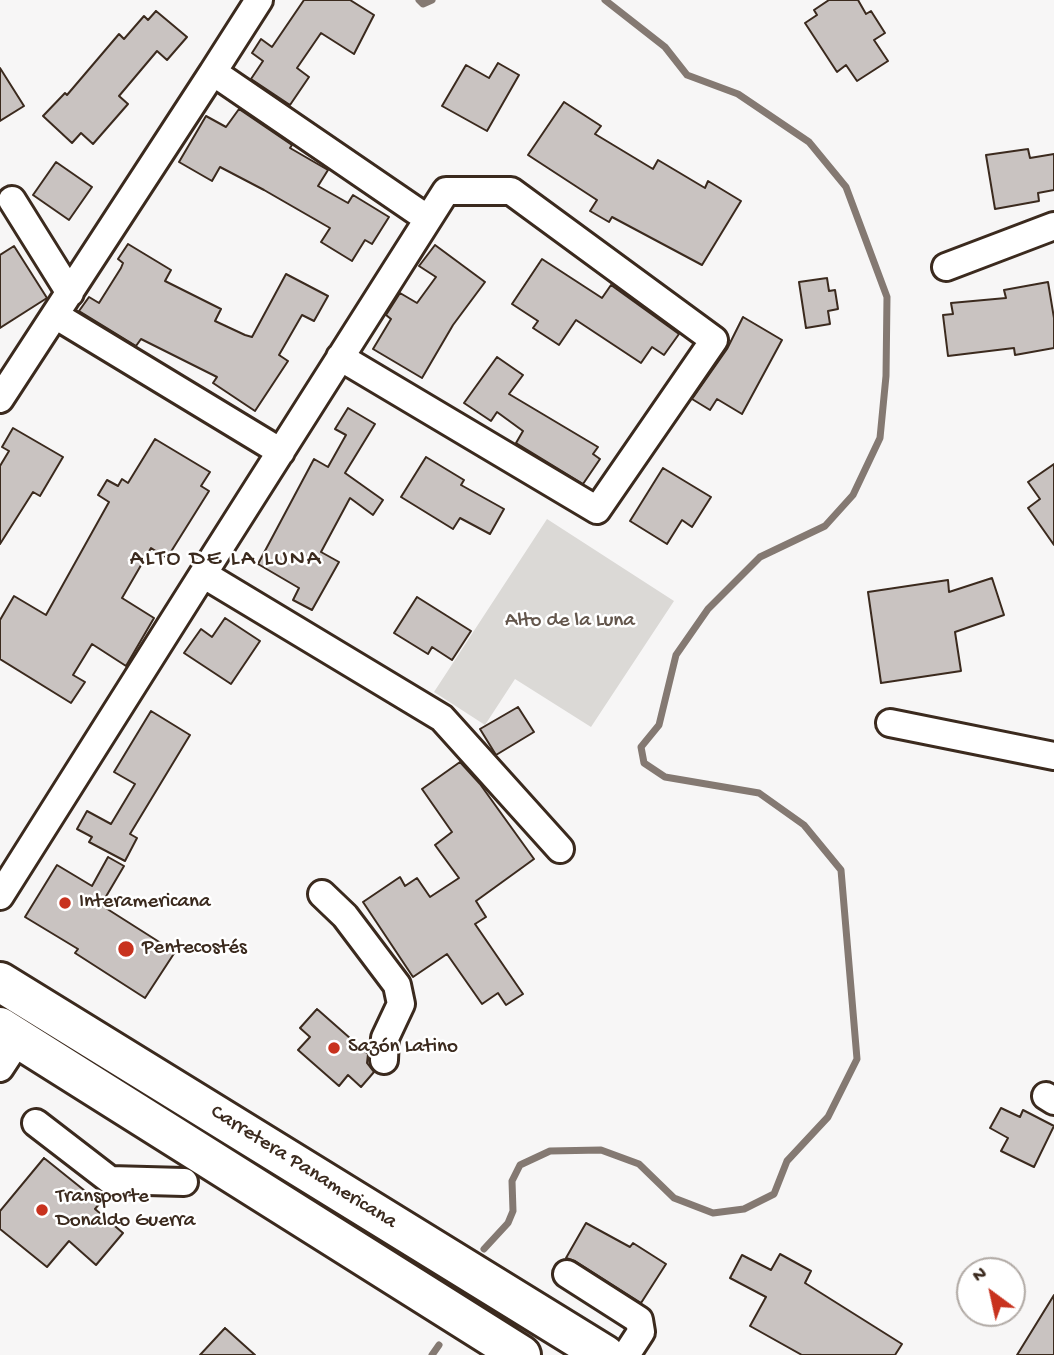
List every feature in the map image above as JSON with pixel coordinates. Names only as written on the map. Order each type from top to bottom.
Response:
[{"type":"highway","name":"Carretera Panamericana","points":[[0,982],[605,1355]]},
{"type":"highway","points":[[0,1006],[73,1053],[122,1101]]},
{"type":"highway","name":"Carretera Panamericana","points":[[6,1045],[122,1101],[201,1155],[521,1355]]},
{"type":"street","points":[[0,399],[258,0]]},
{"type":"street","points":[[213,72],[428,219]]},
{"type":"street","points":[[0,896],[203,574],[281,452],[340,358],[446,191],[511,191],[714,340],[597,510],[340,358]]},
{"type":"street","points":[[12,200],[70,293]]},
{"type":"street","points":[[946,267],[1054,226]]},
{"type":"street","points":[[55,315],[281,452]]},
{"type":"street","points":[[203,574],[442,718],[560,849]]},
{"type":"street","points":[[890,723],[1054,756]]},
{"type":"street","points":[[322,894],[345,916],[397,985],[401,1004],[385,1038],[384,1060]]},
{"type":"street","points":[[36,1123],[110,1180],[184,1182]]},
{"type":"street","points":[[567,1274],[639,1320],[642,1325],[641,1332],[626,1355]]},
{"type":"green space","name":"Alto de la Luna","points":[[547,519],[674,601],[591,727],[515,679],[485,725],[434,692]]},
{"type":"building","points":[[304,0],[350,0],[374,15],[354,54],[321,33],[297,68],[309,77],[290,105],[251,79],[263,61],[252,53],[261,39],[272,47]]},
{"type":"building","points":[[829,0],[858,0],[866,14],[871,11],[885,33],[874,40],[888,61],[857,81],[846,65],[837,72],[805,23],[817,15],[814,10]]},
{"type":"building","points":[[156,11],[187,37],[167,60],[157,51],[119,96],[128,104],[93,144],[81,133],[72,143],[43,116],[65,93],[67,95],[119,34],[124,39],[144,16],[148,20]]},
{"type":"building","points":[[498,63],[519,75],[487,131],[442,106],[466,65],[489,78]]},
{"type":"building","points":[[0,68],[24,106],[0,121]]},
{"type":"building","points":[[564,102],[601,126],[595,134],[653,169],[658,160],[705,188],[708,181],[741,201],[702,265],[612,217],[609,222],[590,211],[597,200],[528,155]]},
{"type":"building","points":[[239,109],[292,145],[290,148],[328,170],[318,186],[348,203],[353,195],[389,217],[372,244],[365,240],[352,261],[321,242],[330,228],[264,190],[220,167],[212,181],[179,162],[206,116],[226,127]]},
{"type":"building","points":[[1028,149],[1030,158],[1054,154],[1054,190],[1038,193],[1039,201],[995,209],[986,155]]},
{"type":"building","points":[[56,162],[92,187],[69,220],[33,195]]},
{"type":"building","points":[[128,244],[171,270],[165,281],[221,309],[215,321],[252,337],[286,274],[328,296],[314,321],[302,315],[279,355],[288,361],[255,411],[213,383],[217,377],[141,339],[136,346],[79,311],[89,297],[99,303],[121,268],[123,263],[118,259]]},
{"type":"building","points":[[435,245],[485,282],[453,325],[422,378],[373,349],[391,319],[386,315],[400,293],[417,303],[436,277],[419,266]]},
{"type":"building","points":[[14,246],[47,298],[0,328],[0,255]]},
{"type":"building","points":[[542,259],[602,298],[611,285],[679,334],[664,355],[652,347],[641,363],[576,320],[559,345],[533,328],[538,321],[512,304]]},
{"type":"building","points":[[827,278],[829,291],[835,290],[838,309],[828,311],[830,324],[806,328],[799,282]]},
{"type":"building","points":[[1048,282],[1054,318],[1054,348],[1015,355],[1014,348],[948,356],[943,315],[953,314],[951,303],[1006,298],[1004,290]]},
{"type":"building","points":[[743,317],[782,340],[742,414],[717,399],[710,410],[692,399],[727,349]]},
{"type":"building","points":[[497,357],[523,375],[509,394],[598,447],[593,454],[600,459],[583,484],[516,443],[523,431],[497,412],[491,421],[464,403]]},
{"type":"building","points":[[348,408],[375,424],[345,473],[383,500],[373,515],[350,498],[321,552],[339,562],[312,610],[293,600],[299,588],[258,564],[314,459],[328,467],[346,435],[335,429]]},
{"type":"building","points":[[13,428],[63,457],[40,496],[33,492],[0,544],[0,466],[9,451],[2,447]]},
{"type":"building","points":[[155,439],[210,472],[201,486],[209,491],[167,558],[151,548],[122,598],[154,618],[126,666],[92,644],[73,675],[85,682],[71,703],[0,659],[0,620],[14,596],[46,615],[109,502],[98,495],[107,480],[118,486],[122,479],[128,483]]},
{"type":"building","points":[[426,457],[464,480],[461,485],[504,509],[490,534],[460,518],[453,529],[401,497]]},
{"type":"building","points":[[1054,464],[1054,545],[1028,508],[1040,499],[1028,482]]},
{"type":"building","points":[[663,468],[711,497],[692,527],[682,520],[667,544],[630,521]]},
{"type":"building","points":[[992,578],[1004,615],[955,632],[961,671],[881,683],[868,592],[948,580],[949,592]]},
{"type":"building","points":[[417,597],[471,631],[452,660],[432,647],[428,654],[394,633]]},
{"type":"building","points":[[225,618],[260,641],[231,684],[184,653],[201,629],[212,637]]},
{"type":"building","points":[[518,707],[534,732],[496,755],[480,729]]},
{"type":"building","points":[[151,711],[190,735],[130,834],[137,838],[125,861],[89,842],[92,837],[77,829],[87,811],[111,824],[135,784],[114,772]]},
{"type":"building","points":[[460,762],[480,784],[534,859],[476,901],[486,917],[475,924],[523,994],[506,1005],[498,993],[482,1004],[447,954],[413,977],[363,902],[400,877],[405,886],[417,878],[430,897],[459,878],[435,845],[452,832],[422,789]]},
{"type":"building","points":[[108,857],[124,866],[101,905],[175,952],[145,998],[75,953],[78,949],[25,917],[57,865],[92,886]]},
{"type":"building","points":[[317,1009],[368,1054],[367,1063],[374,1072],[361,1087],[348,1075],[339,1086],[298,1050],[310,1037],[300,1028]]},
{"type":"building","points":[[1001,1108],[1020,1117],[1023,1110],[1054,1126],[1034,1167],[1001,1151],[1008,1138],[990,1128]]},
{"type":"building","points":[[44,1158],[100,1203],[95,1209],[123,1233],[96,1265],[69,1241],[47,1267],[0,1229],[0,1211]]},
{"type":"building","points":[[586,1223],[630,1247],[633,1243],[666,1264],[641,1303],[566,1258]]},
{"type":"building","points":[[780,1254],[811,1271],[805,1283],[902,1344],[895,1355],[802,1355],[750,1326],[766,1297],[730,1278],[742,1255],[771,1270]]},
{"type":"building","points":[[1054,1295],[1054,1355],[1017,1355]]},
{"type":"building","points":[[225,1328],[255,1355],[200,1355]]},
{"type":"waterway","points":[[419,0],[423,4],[432,0]]},
{"type":"waterway","points":[[484,1249],[508,1223],[513,1211],[512,1181],[520,1165],[550,1151],[601,1150],[639,1164],[674,1198],[713,1213],[744,1209],[774,1194],[787,1161],[828,1117],[857,1059],[841,870],[804,825],[759,793],[665,777],[644,763],[641,747],[659,725],[676,655],[708,609],[760,557],[825,526],[853,495],[880,438],[886,376],[887,297],[846,187],[809,142],[738,94],[687,75],[665,47],[605,0]]},
{"type":"waterway","points":[[432,1355],[439,1345]]},
{"type":"place","name":"Interamericana","points":[[65,903]]},
{"type":"place","name":"Pentecostés","points":[[126,949]]},
{"type":"place","name":"Sazón Latino","points":[[334,1048]]},
{"type":"place","name":"Transporte Donaldo Guerra","points":[[42,1210]]},
{"type":"district","name":"ALTO DE LA LUNA","points":[[226,560]]}]
